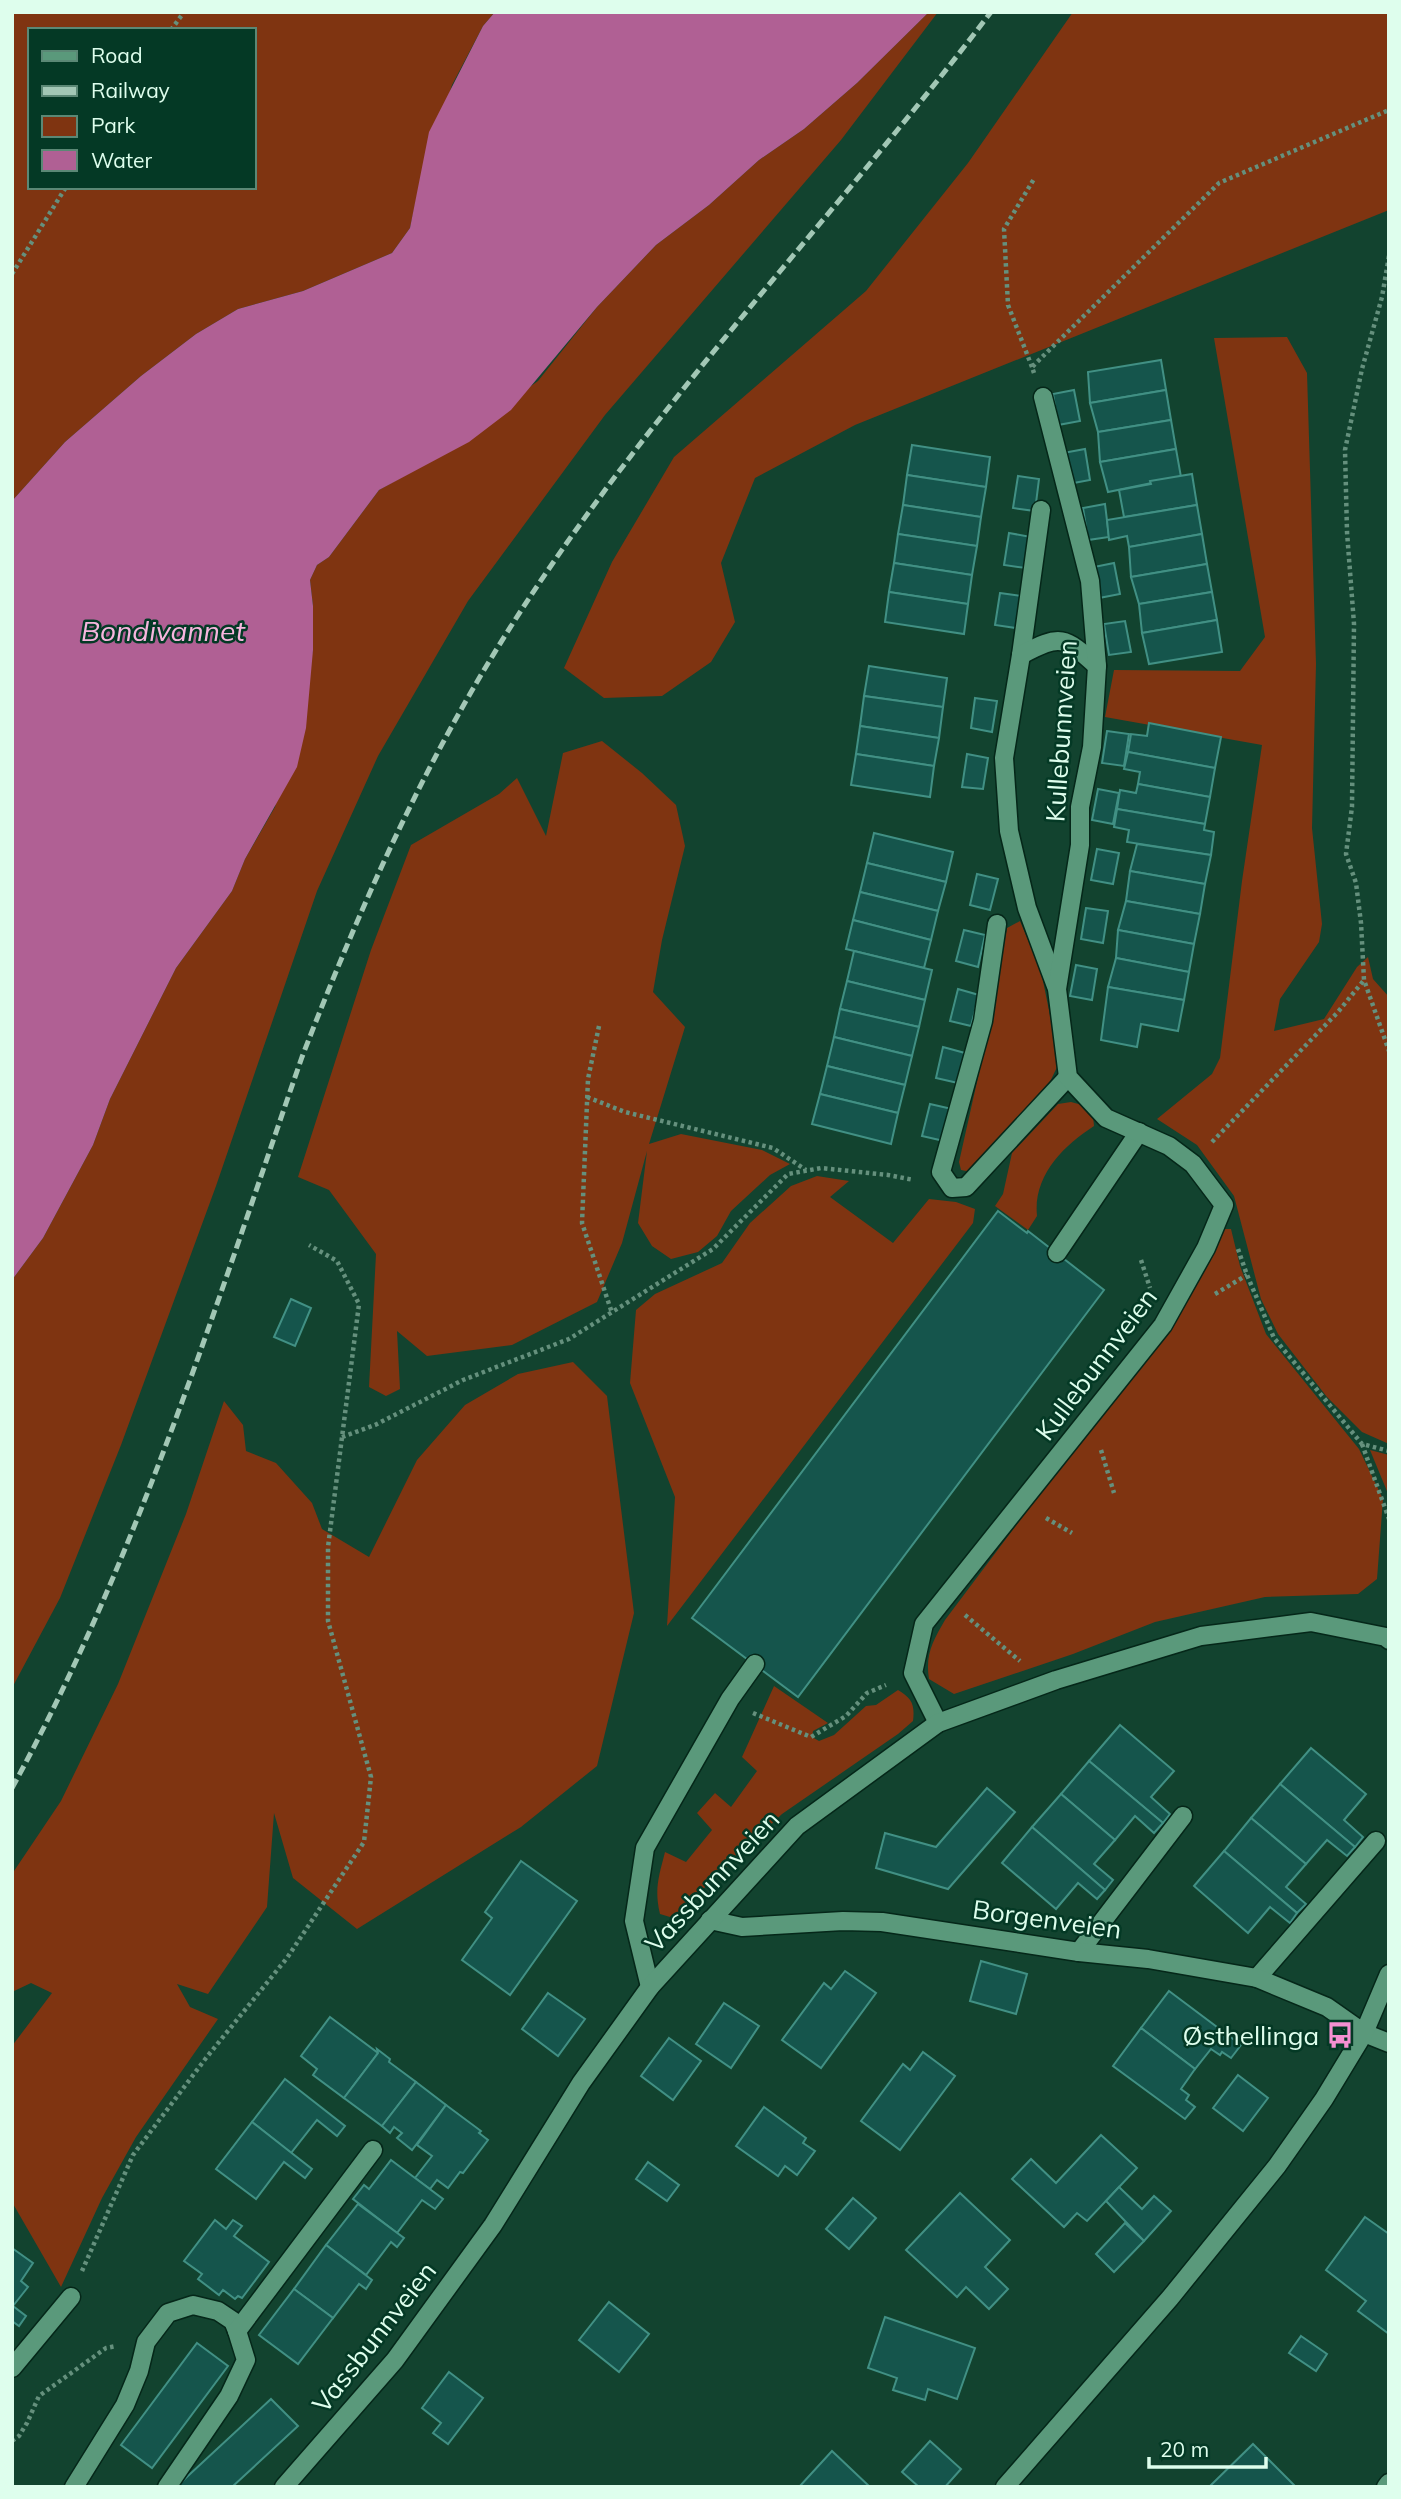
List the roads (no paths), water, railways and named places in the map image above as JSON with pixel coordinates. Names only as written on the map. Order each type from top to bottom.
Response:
[{"type":"street","name":"Kullebunnveien","points":[[1042,397],[1090,581],[1097,666],[1092,747],[1080,807],[1080,845],[1057,989]]},
{"type":"street","name":"Kullebunnveien","points":[[1041,510],[1004,758],[1009,831],[1027,908],[1057,989],[1068,1077]]},
{"type":"street","points":[[1021,655],[1050,639],[1073,643],[1097,666]]},
{"type":"street","points":[[997,924],[983,1021],[941,1172],[952,1188],[967,1187],[1068,1077],[1106,1118],[1139,1132],[1057,1253]]},
{"type":"street","name":"Kullebunnveien","points":[[938,1723],[913,1673],[924,1624],[1163,1325],[1206,1248],[1224,1205],[1193,1164],[1169,1146],[1139,1132]]},
{"type":"street","name":"Vassbunnveien","points":[[284,2487],[395,2360],[492,2225],[581,2083],[650,1987],[797,1826],[938,1723],[1047,1684],[1201,1636],[1311,1622],[1388,1634]]},
{"type":"street","points":[[650,1987],[634,1922],[645,1848],[730,1699],[755,1664]]},
{"type":"street","points":[[1079,1952],[1183,1816]]},
{"type":"street","points":[[1257,1979],[1376,1841]]},
{"type":"street","name":"Borgenveien","points":[[710,1920],[742,1927],[843,1921],[882,1923],[1079,1952],[1148,1959],[1257,1979],[1327,2007],[1364,2033]]},
{"type":"street","points":[[1005,2487],[1170,2298],[1277,2166],[1324,2099],[1364,2033],[1389,1974]]},
{"type":"street","points":[[1364,2033],[1389,2043]]},
{"type":"street","points":[[237,2331],[373,2150]]},
{"type":"street","points":[[12,2368],[71,2297]]},
{"type":"street","points":[[74,2487],[125,2405],[139,2371],[146,2342],[168,2313],[193,2305],[218,2311],[233,2322],[246,2360],[229,2396],[167,2487]]},
{"type":"water","name":"Bondivannet","points":[[495,12],[929,12],[857,83],[804,129],[759,160],[709,205],[656,245],[597,307],[511,410],[469,442],[379,490],[329,557],[317,565],[310,580],[313,650],[306,728],[297,767],[245,859],[232,891],[176,968],[110,1099],[93,1145],[43,1238],[12,1280],[12,501],[65,442],[141,376],[196,334],[238,309],[303,291],[392,253],[410,228],[429,132],[483,26]]},
{"type":"railway","points":[[12,1788],[57,1701],[136,1521],[206,1336],[302,1057],[367,899],[441,746],[498,647],[553,563],[612,481],[673,402],[991,12]]},
{"type":"place","name":"Østhellinga","points":[[1340,2035]]}]
